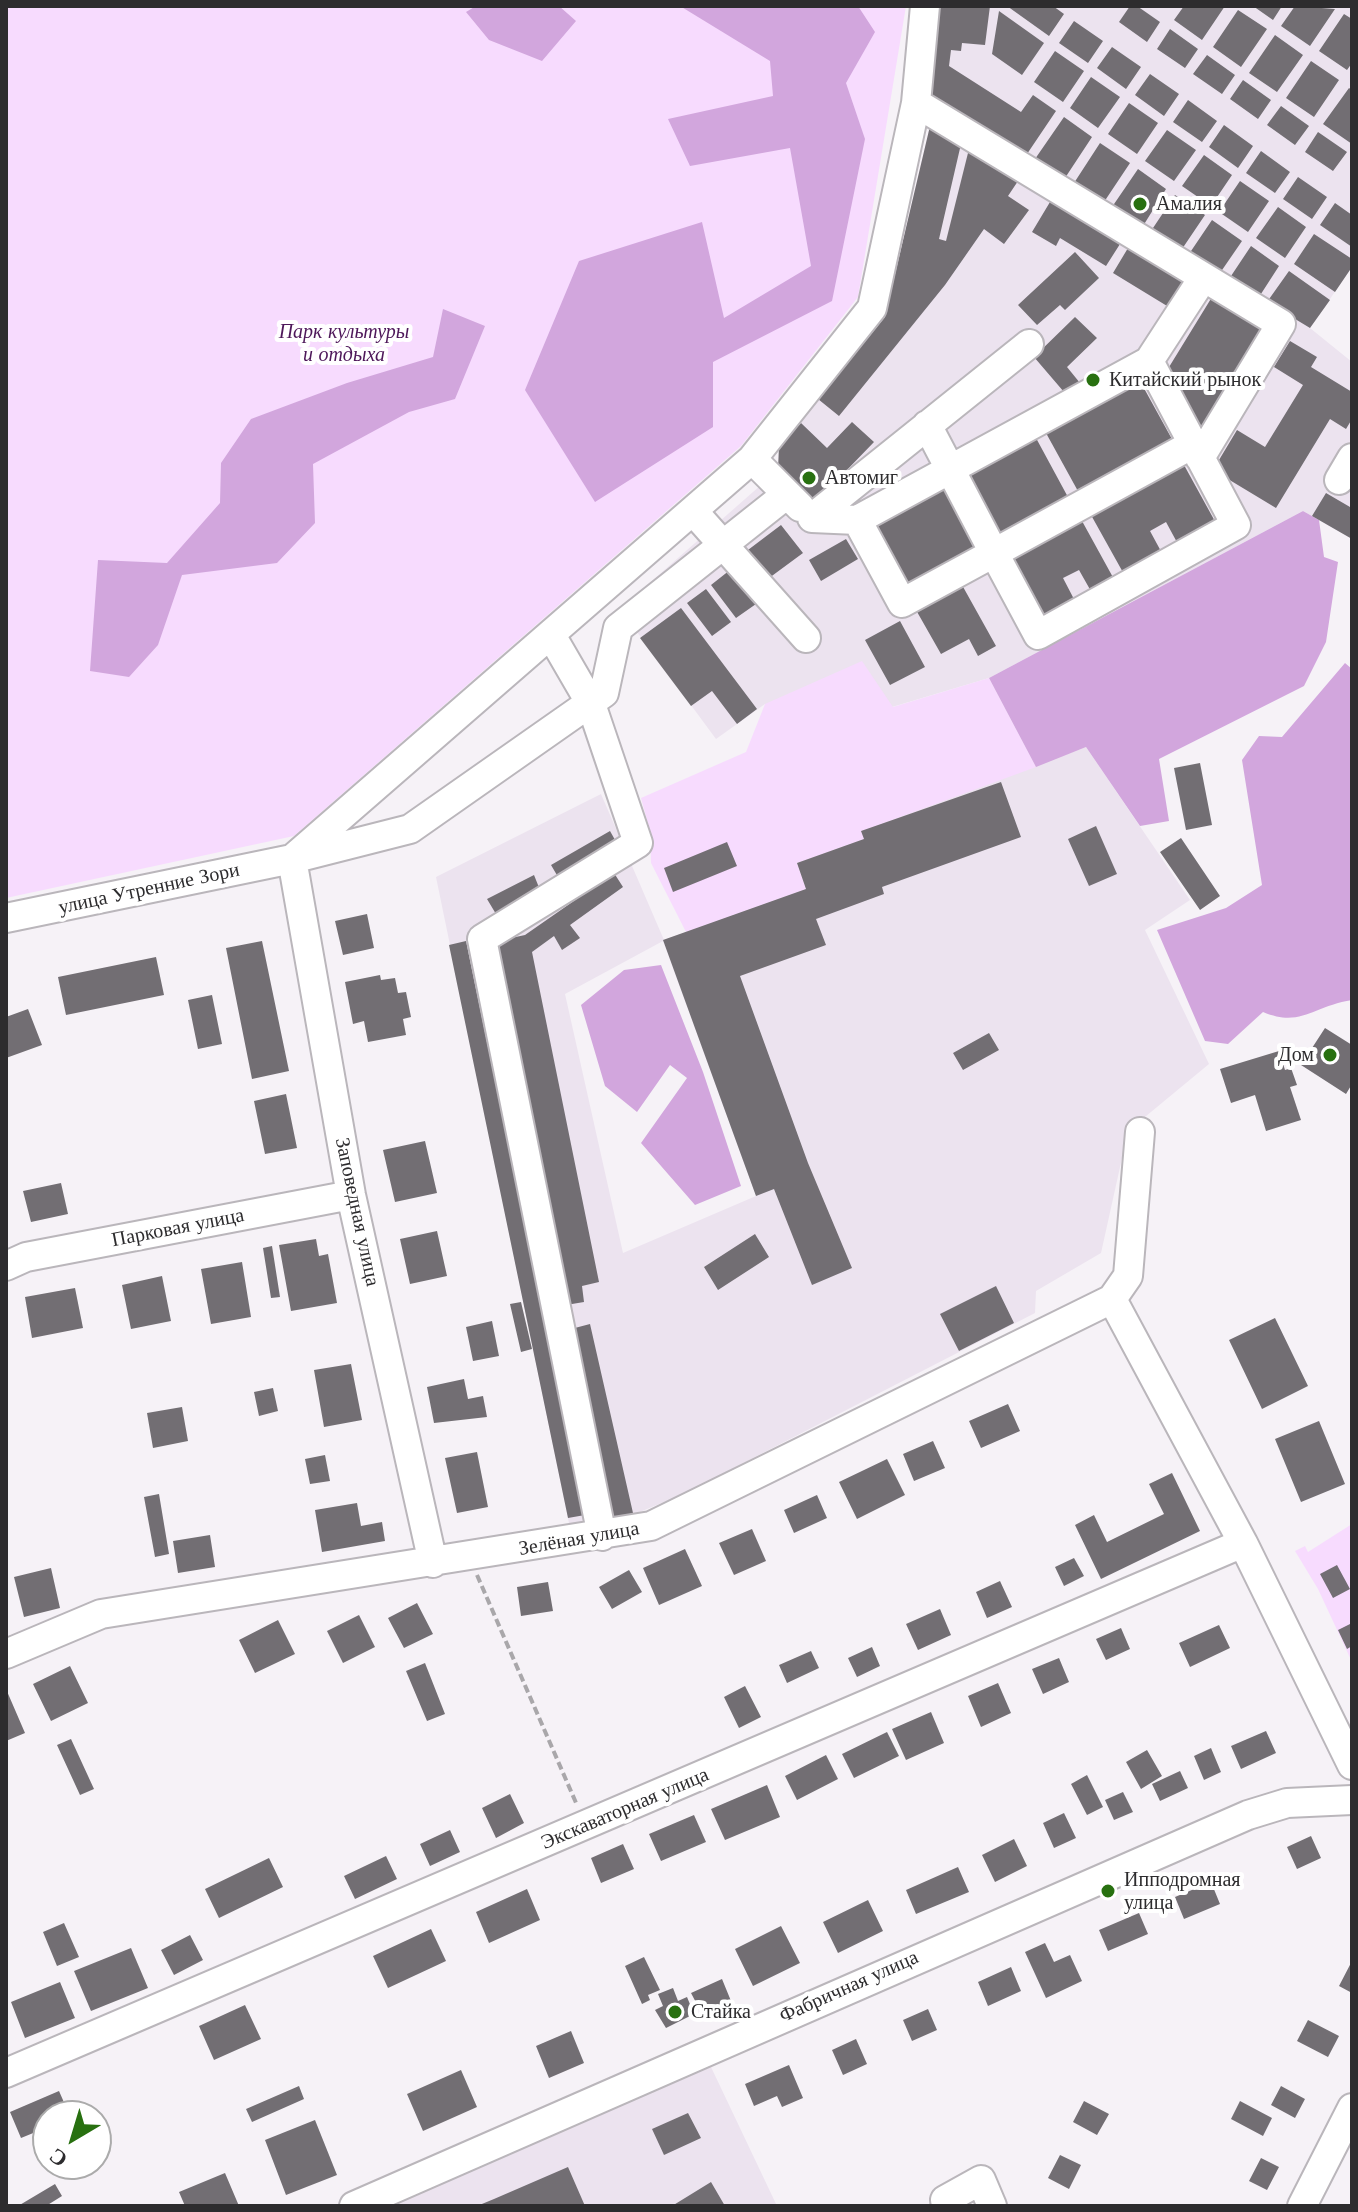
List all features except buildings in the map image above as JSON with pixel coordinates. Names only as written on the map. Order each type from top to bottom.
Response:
[{"type":"street","points":[[292,859],[752,459],[872,308],[916,103],[925,6]]},
{"type":"street","points":[[857,520],[902,603],[1196,451],[1281,324],[916,103]]},
{"type":"street","points":[[752,459],[812,518],[857,520],[1149,361],[1203,278]]},
{"type":"street","points":[[812,518],[1029,344]]},
{"type":"street","points":[[927,425],[1038,635],[1236,525],[1149,361]]},
{"type":"street","points":[[618,628],[787,494]]},
{"type":"street","points":[[693,511],[806,638]]},
{"type":"street","points":[[591,704],[604,693],[618,628],[601,591]]},
{"type":"street","points":[[551,635],[591,704],[638,843],[482,939],[602,1536]]},
{"type":"street","name":"улица Утренние Зори","points":[[6,918],[292,859],[410,829],[591,704]]},
{"type":"street","name":"Заповедная улица","points":[[292,859],[351,1195],[433,1563]]},
{"type":"street","points":[[1140,1132],[1128,1276],[1112,1299],[1243,1543],[1352,1765]]},
{"type":"street","name":"Парковая улица","points":[[6,1266],[26,1257],[351,1195]]},
{"type":"street","name":"Зелёная улица","points":[[6,1654],[101,1614],[651,1526],[1112,1299]]},
{"type":"street","name":"Экскаваторная улица","points":[[6,2073],[1243,1543]]},
{"type":"street","name":"Фабричная улица","points":[[364,2204],[940,1946],[1248,1815],[1287,1803],[1352,1800]]},
{"type":"street","points":[[1302,2206],[1352,2108]]},
{"type":"street","points":[[948,2206],[945,2200],[981,2180],[992,2206]]},
{"type":"path","points":[[469,1556],[586,1826]]},
{"type":"shaded area","points":[[476,6],[559,6],[576,21],[542,61],[489,40],[466,12]]},
{"type":"shaded area","points":[[680,6],[858,6],[875,32],[846,83],[865,139],[832,301],[713,362],[713,427],[595,502],[525,390],[579,261],[702,222],[724,318],[811,266],[790,148],[690,166],[668,119],[773,96],[770,61]]},
{"type":"shaded area","name":"Китайский рынок","points":[[938,6],[1352,6],[1352,267],[1310,328],[1352,362],[1352,539],[1303,511],[989,678],[892,707],[765,704],[716,739],[620,609],[778,470],[779,446],[885,317],[930,126]]},
{"type":"shaded area","points":[[443,309],[485,326],[455,399],[409,412],[313,464],[315,523],[277,563],[182,575],[158,645],[129,677],[90,671],[98,560],[167,563],[220,503],[221,463],[251,419],[347,383],[433,357]]},
{"type":"shaded area","points":[[1303,511],[1319,520],[1324,557],[1338,562],[1326,642],[1304,686],[1159,759],[1169,821],[1140,826],[1086,747],[1036,767],[989,678]]},
{"type":"shaded area","points":[[1345,663],[1352,669],[1352,1000],[1298,1017],[1287,1018],[1263,1012],[1228,1044],[1205,1041],[1157,930],[1226,908],[1262,885],[1242,760],[1259,736],[1282,737]]},
{"type":"shaded area","points":[[1086,747],[1190,900],[1145,930],[1209,1064],[1128,1131],[1101,1253],[1036,1291],[1035,1313],[681,1495],[601,1528],[571,1533],[436,877],[601,794],[664,940],[805,889],[797,863],[861,831]],"holes":[[[663,941],[756,1196],[623,1253],[565,994]]]},
{"type":"shaded area","points":[[661,965],[703,1072],[741,1186],[695,1205],[641,1143],[687,1078],[670,1065],[637,1112],[605,1086],[581,1005],[624,970]]},
{"type":"shaded area","points":[[711,2067],[777,2206],[388,2206]]},
{"type":"green space","name":"Парк культуры и отдыха","points":[[6,6],[906,6],[858,297],[741,446],[294,836],[6,898]]},
{"type":"green space","points":[[862,661],[893,707],[989,678],[1036,767],[862,831],[864,839],[797,863],[806,889],[686,932],[651,863],[650,831],[641,798],[746,752],[765,704]]},
{"type":"green space","points":[[1352,1524],[1352,1662],[1318,1589],[1295,1551],[1305,1546],[1308,1552]]},
{"type":"place","name":"Амалия","points":[[1140,204]]},
{"type":"place","name":"Китайский рынок","points":[[1093,380]]},
{"type":"place","name":"Автомиг","points":[[809,478]]},
{"type":"place","name":"Дом","points":[[1330,1055]]},
{"type":"place","name":"Ипподромная улица","points":[[1108,1891]]},
{"type":"place","name":"Стайка","points":[[675,2012]]}]
